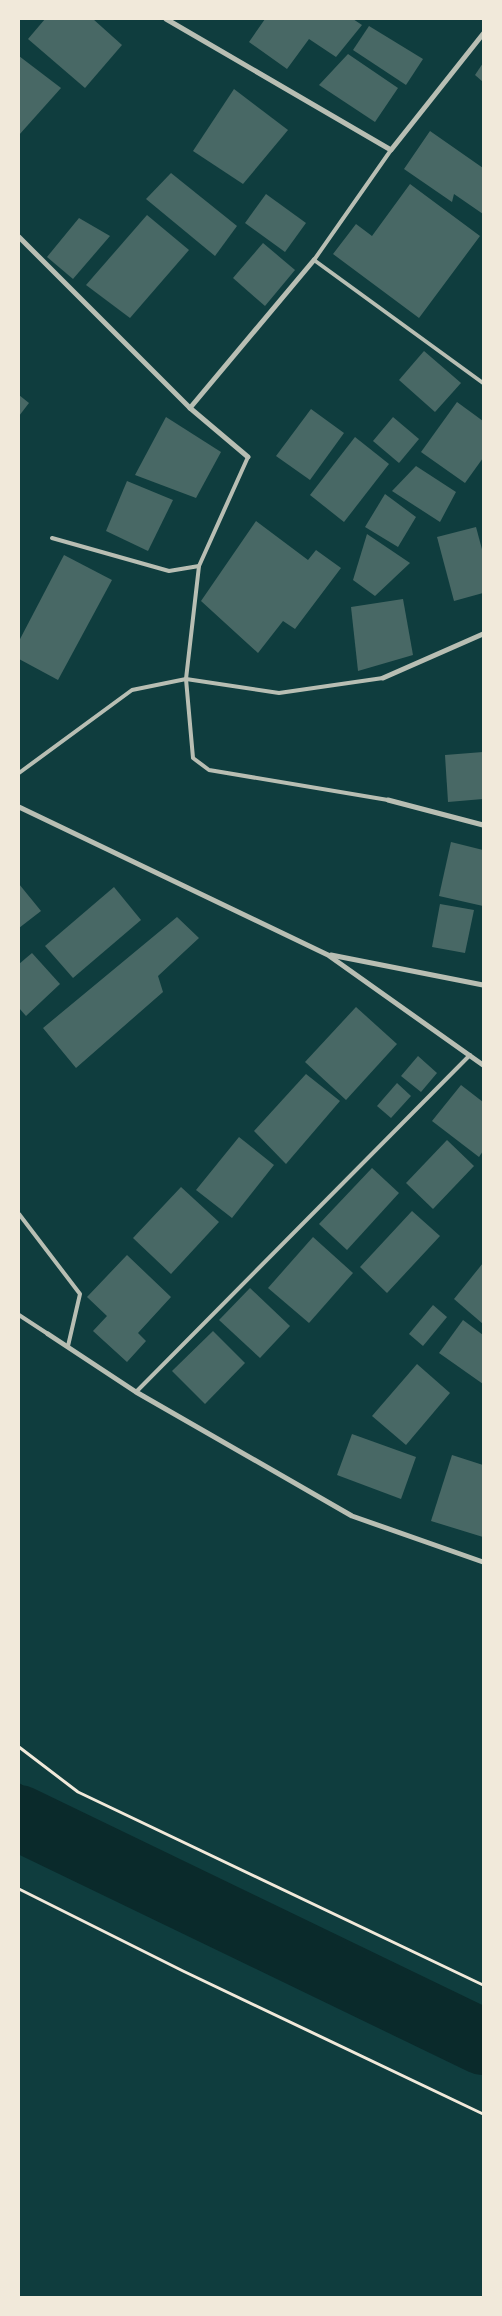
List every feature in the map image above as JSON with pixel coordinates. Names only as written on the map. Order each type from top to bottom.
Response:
[{"type":"street","points":[[166,19],[391,150],[483,34]]},
{"type":"street","points":[[19,237],[190,408],[248,456]]},
{"type":"street","points":[[190,408],[314,260]]},
{"type":"street","points":[[383,678],[483,634]]},
{"type":"street","points":[[388,800],[483,825]]},
{"type":"street","points":[[19,807],[328,955],[483,1064]]},
{"type":"street","points":[[328,955],[483,985]]},
{"type":"street","points":[[48,1334],[136,1392],[352,1516],[483,1562]]},
{"type":"lane","points":[[391,150],[314,260],[483,383]]},
{"type":"lane","points":[[248,456],[199,566],[186,679],[193,758],[209,770],[388,800]]},
{"type":"lane","points":[[52,538],[169,571],[199,566]]},
{"type":"lane","points":[[19,773],[132,690],[186,679],[279,694],[383,678]]},
{"type":"lane","points":[[136,1392],[470,1055]]},
{"type":"lane","points":[[19,1214],[80,1294],[68,1346]]},
{"type":"lane","points":[[19,1314],[48,1334]]},
{"type":"path","points":[[20,1747],[78,1792],[483,1985]]},
{"type":"path","points":[[19,1889],[183,1971],[483,2114]]},
{"type":"building","points":[[45,19],[93,19],[122,45],[85,88],[28,39]]},
{"type":"building","points":[[265,19],[353,19],[362,25],[336,57],[309,39],[287,69],[249,42]]},
{"type":"building","points":[[369,26],[423,59],[406,85],[353,50]]},
{"type":"building","points":[[348,54],[398,88],[375,122],[319,85]]},
{"type":"building","points":[[19,56],[61,88],[19,135]]},
{"type":"building","points":[[483,63],[483,82],[475,75]]},
{"type":"building","points":[[234,89],[288,130],[243,184],[193,151]]},
{"type":"building","points":[[430,131],[483,168],[483,214],[454,194],[452,202],[404,169]]},
{"type":"building","points":[[171,173],[237,226],[215,256],[146,199]]},
{"type":"building","points":[[410,184],[480,236],[419,318],[333,254],[356,224],[372,236]]},
{"type":"building","points":[[266,194],[306,223],[285,252],[245,223]]},
{"type":"building","points":[[147,215],[189,250],[130,318],[86,285]]},
{"type":"building","points":[[79,218],[110,236],[73,279],[47,257]]},
{"type":"building","points":[[263,243],[295,270],[265,306],[233,278]]},
{"type":"building","points":[[424,351],[461,383],[435,412],[399,380]]},
{"type":"building","points":[[19,395],[29,403],[19,416]]},
{"type":"building","points":[[457,402],[483,421],[483,458],[465,483],[421,452]]},
{"type":"building","points":[[311,409],[344,433],[310,480],[276,456]]},
{"type":"building","points":[[166,417],[221,452],[196,498],[135,475]]},
{"type":"building","points":[[393,417],[419,439],[399,463],[373,441]]},
{"type":"building","points":[[355,437],[389,464],[344,522],[310,495]]},
{"type":"building","points":[[416,466],[456,492],[440,522],[392,491]]},
{"type":"building","points":[[127,481],[173,500],[148,551],[106,531]]},
{"type":"building","points":[[385,494],[416,517],[398,547],[365,527]]},
{"type":"building","points":[[256,521],[308,560],[316,550],[341,568],[295,629],[283,621],[258,653],[201,601]]},
{"type":"building","points":[[476,527],[483,553],[483,593],[454,601],[437,537]]},
{"type":"building","points":[[367,534],[410,563],[375,596],[353,580]]},
{"type":"building","points":[[64,555],[112,580],[58,680],[19,659],[19,641]]},
{"type":"building","points":[[403,599],[413,655],[358,671],[351,607]]},
{"type":"building","points":[[483,752],[483,799],[448,802],[445,755]]},
{"type":"building","points":[[451,842],[483,850],[483,906],[439,896]]},
{"type":"building","points":[[19,884],[41,911],[19,928]]},
{"type":"building","points":[[114,887],[141,920],[73,978],[45,946]]},
{"type":"building","points":[[440,904],[474,910],[465,953],[432,947]]},
{"type":"building","points":[[177,917],[199,938],[158,976],[163,992],[76,1068],[43,1028]]},
{"type":"building","points":[[32,953],[60,984],[26,1016],[19,1008],[19,964]]},
{"type":"building","points":[[356,1007],[397,1044],[346,1100],[305,1062]]},
{"type":"building","points":[[418,1056],[437,1073],[421,1092],[401,1076]]},
{"type":"building","points":[[306,1074],[340,1101],[286,1164],[254,1131]]},
{"type":"building","points":[[397,1083],[411,1096],[391,1118],[377,1106]]},
{"type":"building","points":[[461,1085],[483,1102],[483,1151],[479,1157],[432,1121]]},
{"type":"building","points":[[239,1137],[274,1165],[232,1218],[196,1190]]},
{"type":"building","points":[[447,1140],[474,1166],[433,1209],[406,1183]]},
{"type":"building","points":[[372,1168],[399,1193],[347,1250],[319,1224]]},
{"type":"building","points":[[181,1187],[219,1222],[171,1274],[133,1238]]},
{"type":"building","points":[[412,1211],[440,1236],[387,1293],[360,1267]]},
{"type":"building","points":[[313,1237],[353,1273],[309,1323],[268,1288]]},
{"type":"building","points":[[127,1255],[171,1297],[138,1333],[146,1341],[127,1362],[93,1331],[107,1316],[87,1297]]},
{"type":"building","points":[[483,1263],[483,1324],[454,1299]]},
{"type":"building","points":[[250,1288],[290,1326],[260,1358],[219,1320]]},
{"type":"building","points":[[433,1305],[447,1317],[423,1346],[409,1334]]},
{"type":"building","points":[[463,1320],[483,1335],[483,1384],[439,1353]]},
{"type":"building","points":[[213,1331],[245,1363],[205,1404],[172,1371]]},
{"type":"building","points":[[417,1364],[450,1393],[406,1445],[372,1416]]},
{"type":"building","points":[[352,1434],[416,1457],[401,1499],[337,1475]]},
{"type":"building","points":[[452,1455],[483,1465],[483,1537],[431,1521]]},
{"type":"waterway","points":[[19,1789],[34,1825]]},
{"type":"waterway","points":[[19,1818],[483,2042]]}]
